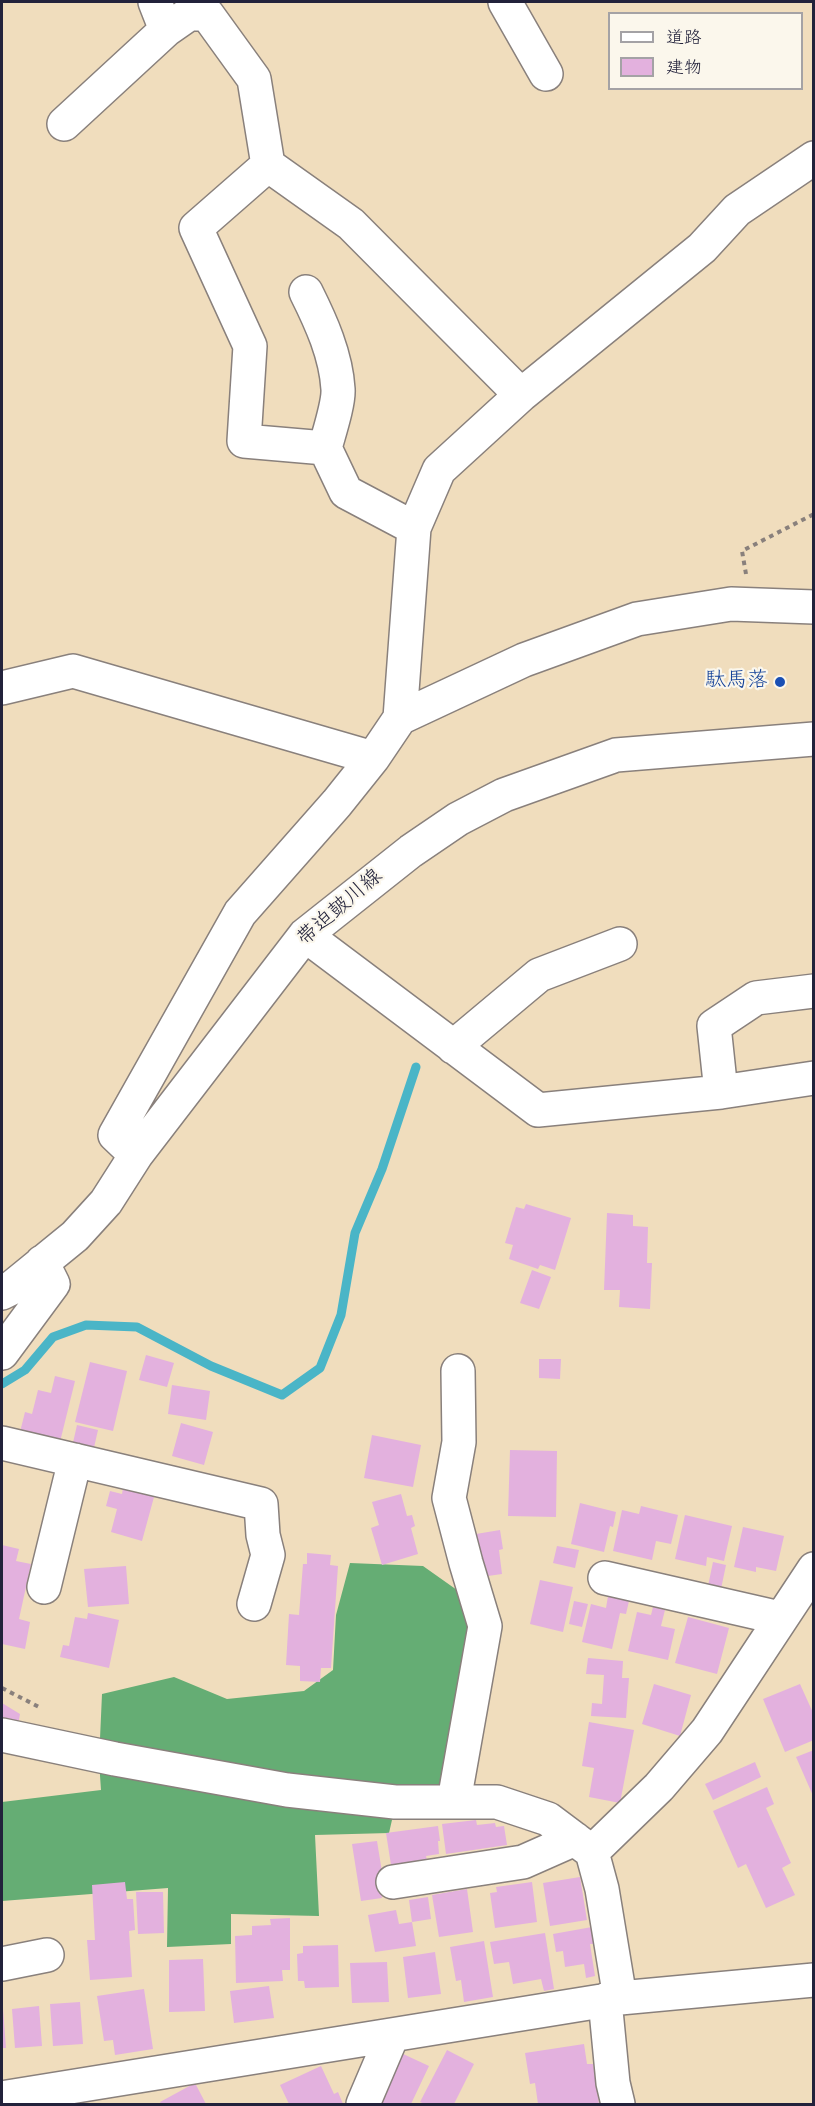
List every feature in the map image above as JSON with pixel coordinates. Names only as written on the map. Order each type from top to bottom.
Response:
[{"type":"street","points":[[505,2],[546,74]]},
{"type":"street","points":[[64,124],[160,16],[207,14],[254,79],[268,165],[351,224],[521,395]]},
{"type":"street","points":[[136,1155],[116,1135],[240,913],[337,803],[373,758],[400,718],[414,528],[439,470],[521,395],[702,248],[737,210],[813,158]]},
{"type":"street","points":[[268,165],[196,228],[250,346],[244,441],[325,448]]},
{"type":"street","points":[[306,292],[321,321],[333,362],[338,391],[325,448],[346,492],[414,528]]},
{"type":"street","points":[[400,718],[524,660],[638,619],[731,604],[813,607]]},
{"type":"street","points":[[2,688],[73,671],[373,758]]},
{"type":"street","name":"帯迫皷川線","points":[[4,1285],[42,1263],[75,1236],[106,1202],[136,1155],[305,935],[411,851],[458,819],[504,795],[616,755],[813,739]]},
{"type":"street","points":[[305,935],[538,1110],[721,1092],[813,1078]]},
{"type":"street","points":[[453,1047],[540,975],[620,944]]},
{"type":"street","points":[[721,1092],[714,1026],[756,998],[813,990]]},
{"type":"street","points":[[2,1353],[53,1284],[42,1263]]},
{"type":"street","points":[[454,1801],[485,1626],[449,1498],[459,1443],[458,1371]]},
{"type":"street","points":[[2,1443],[261,1504],[263,1535],[268,1555],[254,1604]]},
{"type":"street","points":[[44,1587],[75,1460]]},
{"type":"street","points":[[393,1882],[523,1862],[584,1845],[659,1787],[707,1731],[813,1569]]},
{"type":"street","points":[[605,1578],[780,1618]]},
{"type":"street","points":[[2,1735],[115,1759],[287,1790],[395,1802],[496,1802],[548,1819],[584,1845],[602,1889],[612,1999],[613,2084],[618,2104]]},
{"type":"street","points":[[2,1964],[47,1955]]},
{"type":"street","points":[[2,2098],[34,2098],[612,1999],[813,1980]]},
{"type":"street","points":[[363,2104],[392,2036]]},
{"type":"path","points":[[752,603],[742,551],[813,514]]},
{"type":"green space","points":[[350,1563],[423,1566],[464,1595],[474,1623],[442,1789],[397,1798],[389,1833],[315,1835],[319,1916],[231,1914],[231,1944],[167,1947],[168,1888],[2,1901],[2,1802],[101,1790],[99,1761],[102,1694],[174,1677],[227,1699],[304,1691],[333,1670],[336,1615]]},
{"type":"building","points":[[526,1204],[571,1218],[555,1270],[540,1265],[538,1269],[509,1259],[513,1245],[505,1243],[516,1207],[524,1209]]},
{"type":"building","points":[[607,1213],[633,1215],[633,1226],[648,1227],[647,1263],[652,1263],[650,1309],[619,1307],[620,1290],[604,1290]]},
{"type":"building","points":[[532,1270],[551,1277],[539,1309],[520,1303]]},
{"type":"building","points":[[146,1355],[174,1363],[167,1387],[139,1380]]},
{"type":"building","points":[[539,1359],[561,1359],[560,1379],[539,1378]]},
{"type":"building","points":[[90,1362],[127,1371],[113,1431],[75,1422]]},
{"type":"building","points":[[55,1376],[75,1381],[58,1450],[18,1440],[25,1412],[32,1414],[38,1390],[51,1393]]},
{"type":"building","points":[[172,1385],[210,1391],[206,1420],[168,1414]]},
{"type":"building","points":[[181,1423],[213,1432],[204,1465],[172,1456]]},
{"type":"building","points":[[77,1425],[98,1430],[93,1452],[72,1447]]},
{"type":"building","points":[[372,1435],[421,1445],[413,1487],[364,1478]]},
{"type":"building","points":[[510,1450],[557,1451],[556,1517],[508,1516]]},
{"type":"building","points":[[123,1488],[154,1497],[142,1541],[111,1532],[117,1509],[106,1506],[110,1491],[122,1494]]},
{"type":"building","points":[[401,1494],[407,1516],[412,1515],[415,1526],[411,1528],[418,1554],[382,1565],[371,1528],[379,1525],[372,1502]]},
{"type":"building","points":[[580,1503],[616,1512],[604,1552],[571,1544]]},
{"type":"building","points":[[641,1506],[678,1515],[671,1544],[656,1541],[652,1560],[613,1551],[622,1510],[639,1514]]},
{"type":"building","points":[[685,1515],[732,1526],[724,1561],[707,1557],[706,1566],[675,1559]]},
{"type":"building","points":[[743,1527],[784,1536],[776,1571],[756,1567],[756,1572],[734,1567]]},
{"type":"building","points":[[500,1530],[503,1549],[499,1550],[502,1574],[481,1577],[470,1535]]},
{"type":"building","points":[[2,1545],[19,1549],[16,1561],[31,1564],[19,1619],[30,1622],[25,1649],[2,1644]]},
{"type":"building","points":[[557,1546],[579,1550],[575,1568],[553,1563]]},
{"type":"building","points":[[307,1553],[331,1555],[330,1565],[338,1566],[331,1668],[321,1668],[320,1682],[300,1681],[300,1666],[286,1665],[289,1614],[299,1615],[303,1564],[307,1564]]},
{"type":"building","points":[[713,1562],[726,1565],[721,1589],[708,1586]]},
{"type":"building","points":[[126,1566],[129,1604],[88,1607],[84,1569]]},
{"type":"building","points":[[540,1580],[573,1587],[563,1632],[530,1624]]},
{"type":"building","points":[[608,1596],[629,1601],[626,1614],[620,1613],[612,1649],[582,1642],[591,1604],[606,1608]]},
{"type":"building","points":[[574,1601],[588,1604],[582,1627],[569,1624]]},
{"type":"building","points":[[653,1607],[665,1610],[661,1626],[675,1629],[668,1660],[628,1651],[637,1612],[651,1615]]},
{"type":"building","points":[[88,1613],[119,1620],[109,1668],[60,1657],[63,1645],[69,1646],[75,1617],[87,1619]]},
{"type":"building","points":[[688,1617],[729,1628],[717,1674],[675,1663]]},
{"type":"building","points":[[588,1658],[623,1661],[622,1678],[629,1678],[626,1718],[591,1716],[592,1703],[602,1704],[604,1675],[586,1674]]},
{"type":"building","points":[[654,1684],[691,1695],[680,1736],[642,1724]]},
{"type":"building","points":[[800,1684],[814,1715],[814,1740],[785,1752],[763,1699]]},
{"type":"building","points":[[2,1703],[20,1714],[18,1725],[2,1721]]},
{"type":"building","points":[[589,1722],[634,1730],[620,1803],[589,1797],[594,1768],[582,1766]]},
{"type":"building","points":[[814,1750],[814,1798],[796,1757]]},
{"type":"building","points":[[755,1762],[761,1777],[713,1800],[705,1784]]},
{"type":"building","points":[[767,1787],[774,1804],[766,1808],[791,1863],[782,1868],[795,1895],[766,1908],[746,1864],[738,1868],[713,1811]]},
{"type":"building","points":[[476,1820],[477,1825],[495,1823],[496,1827],[504,1826],[507,1845],[446,1854],[442,1824]]},
{"type":"building","points":[[438,1826],[439,1854],[426,1856],[427,1860],[391,1865],[386,1833]]},
{"type":"building","points":[[377,1841],[383,1878],[379,1878],[382,1898],[361,1901],[352,1844]]},
{"type":"building","points":[[580,1877],[587,1920],[550,1926],[543,1883]]},
{"type":"building","points":[[125,1882],[127,1899],[133,1899],[135,1930],[129,1931],[132,1977],[90,1980],[87,1940],[95,1940],[92,1885]]},
{"type":"building","points":[[532,1882],[537,1922],[495,1928],[490,1893],[497,1892],[496,1887]]},
{"type":"building","points":[[467,1889],[473,1932],[439,1937],[432,1895]]},
{"type":"building","points":[[136,1892],[163,1892],[164,1933],[138,1934]]},
{"type":"building","points":[[428,1897],[431,1919],[412,1922],[409,1900]]},
{"type":"building","points":[[396,1910],[399,1924],[412,1922],[416,1946],[375,1952],[368,1915]]},
{"type":"building","points":[[290,1918],[290,1970],[282,1970],[283,1981],[236,1983],[235,1936],[252,1935],[252,1926],[271,1925],[270,1919]]},
{"type":"building","points":[[592,1927],[595,1944],[590,1944],[595,1976],[586,1978],[584,1964],[565,1967],[563,1951],[556,1952],[553,1934]]},
{"type":"building","points":[[545,1933],[554,1989],[544,1991],[541,1979],[513,1984],[509,1962],[494,1964],[490,1942]]},
{"type":"building","points":[[484,1941],[493,1997],[464,2002],[461,1980],[456,1981],[450,1947]]},
{"type":"building","points":[[338,1945],[339,1987],[305,1988],[304,1981],[298,1981],[297,1954],[303,1953],[303,1946]]},
{"type":"building","points":[[435,1952],[441,1994],[408,1998],[403,1957]]},
{"type":"building","points":[[203,1959],[205,2011],[169,2012],[169,1960]]},
{"type":"building","points":[[387,1962],[389,2002],[352,2003],[350,1963]]},
{"type":"building","points":[[269,1986],[274,2018],[234,2023],[230,1991]]},
{"type":"building","points":[[144,1989],[153,2049],[115,2055],[113,2040],[104,2041],[97,1996]]},
{"type":"building","points":[[80,2002],[83,2044],[53,2046],[50,2004]]},
{"type":"building","points":[[39,2006],[42,2046],[15,2048],[12,2009]]},
{"type":"building","points":[[3,2008],[6,2048],[2,2048]]},
{"type":"building","points":[[584,2044],[587,2064],[593,2064],[599,2104],[538,2104],[535,2083],[530,2084],[525,2053]]},
{"type":"building","points":[[447,2050],[474,2064],[454,2104],[420,2102]]},
{"type":"building","points":[[401,2053],[429,2066],[411,2104],[380,2104]]},
{"type":"building","points":[[321,2066],[334,2094],[338,2092],[343,2104],[289,2104],[280,2085]]},
{"type":"building","points":[[195,2083],[206,2104],[161,2104],[160,2102]]},
{"type":"waterway","points":[[2,1384],[25,1370],[53,1337],[86,1325],[137,1327],[211,1366],[282,1395],[320,1368],[341,1315],[355,1233],[382,1169],[416,1067]]},
{"type":"place","name":"駄馬落","points":[[780,682]]}]
